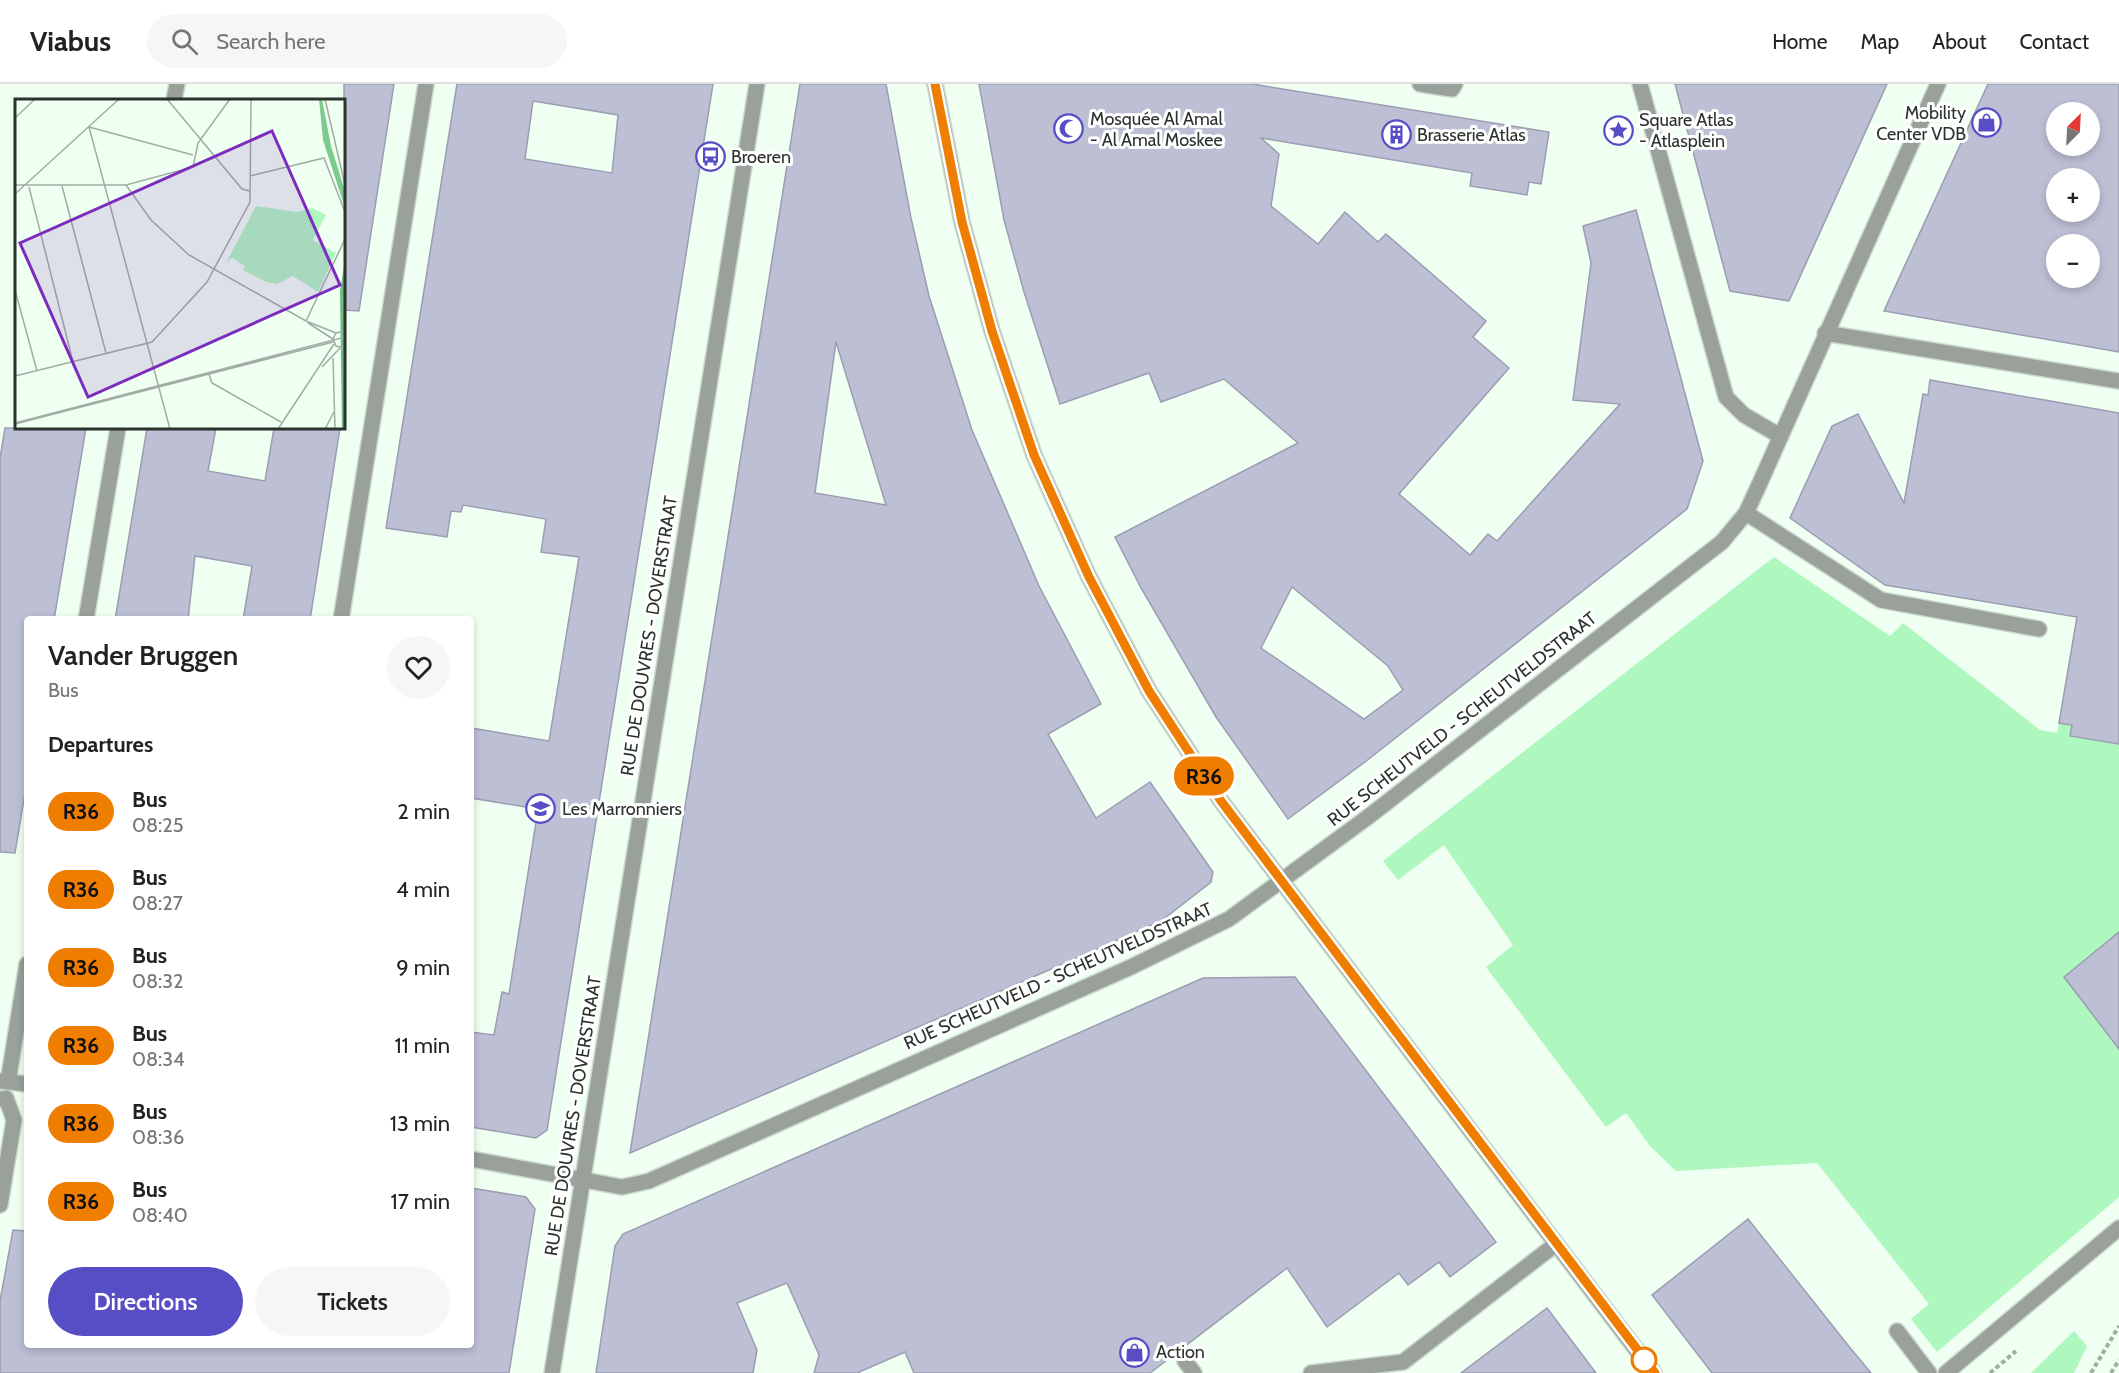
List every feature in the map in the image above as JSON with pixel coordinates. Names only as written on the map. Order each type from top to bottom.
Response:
[{"type":"street","points":[[174,99],[177,84]]},
{"type":"street","points":[[342,616],[426,84]]},
{"type":"street","name":"RUE DE DOUVRES - DOVERSTRAAT","points":[[552,1373],[757,84]]},
{"type":"street","points":[[935,84],[962,222],[992,331],[1034,455],[1089,577],[1149,691],[1221,801],[1654,1373]]},
{"type":"street","points":[[1420,84],[1453,87]]},
{"type":"street","points":[[1640,84],[1726,397],[1744,415],[1780,436]]},
{"type":"street","name":"RUE SCHEUTVELD - SCHEUTVELDSTRAAT","points":[[474,1160],[622,1187],[649,1180],[1192,940],[1229,919],[1281,881],[1368,817],[1722,542],[1746,513],[1938,84]]},
{"type":"street","points":[[1825,333],[2119,381]]},
{"type":"street","points":[[87,616],[118,429]]},
{"type":"street","points":[[1746,513],[1881,600],[2039,629]]},
{"type":"street","points":[[24,979],[4,1082],[24,1084]]},
{"type":"street","points":[[0,1099],[6,1098],[14,1120],[0,1205]]},
{"type":"street","points":[[1946,1373],[2119,1228]]},
{"type":"street","points":[[1311,1373],[1403,1362],[1556,1244]]},
{"type":"street","points":[[1897,1331],[1929,1373]]},
{"type":"path","points":[[2091,1373],[2119,1326]]},
{"type":"path","points":[[2112,1373],[2119,1360]]},
{"type":"green space","points":[[1774,557],[1890,636],[1903,623],[2040,730],[2057,733],[2059,723],[2072,725],[2070,735],[2119,744],[2119,932],[2064,978],[2119,1049],[2119,1197],[1937,1352],[1911,1319],[1929,1304],[1817,1163],[1676,1171],[1650,1146],[1626,1113],[1606,1127],[1486,967],[1513,945],[1444,845],[1398,880],[1383,861]]},
{"type":"green space","points":[[2074,1331],[2087,1346],[2074,1373],[2031,1373]]},
{"type":"building","points":[[344,84],[394,84],[359,311],[345,310]]},
{"type":"building","points":[[457,84],[713,84],[547,1130],[536,1138],[474,1128],[474,1032],[494,1035],[502,992],[509,994],[538,809],[474,798],[474,728],[549,741],[579,557],[541,552],[546,519],[463,505],[461,512],[451,511],[447,537],[386,528]],"holes":[[[533,101],[618,115],[612,173],[525,159]]]},
{"type":"building","points":[[800,84],[886,84],[911,218],[929,296],[972,430],[1039,586],[1101,704],[1048,734],[1096,818],[1150,782],[1213,872],[1211,882],[1161,921],[630,1153]],"holes":[[[836,342],[886,505],[815,493]]]},
{"type":"building","points":[[979,84],[1252,84],[1549,132],[1541,184],[1529,182],[1527,195],[1470,186],[1472,173],[1261,138],[1279,154],[1271,206],[1318,244],[1345,212],[1378,242],[1386,234],[1486,321],[1473,337],[1509,368],[1399,494],[1470,555],[1488,534],[1497,541],[1620,404],[1573,400],[1591,263],[1583,226],[1636,210],[1703,461],[1687,509],[1365,762],[1288,819],[1216,717],[1141,588],[1115,537],[1298,443],[1224,379],[1161,402],[1149,373],[1060,404],[1024,292],[1004,220]],"holes":[[[1292,587],[1388,666],[1403,690],[1364,719],[1261,648]]]},
{"type":"building","points":[[1675,84],[1887,84],[1789,301],[1730,291]]},
{"type":"building","points":[[1988,84],[2119,84],[2119,352],[1884,311]]},
{"type":"building","points":[[1930,380],[2119,413],[2119,744],[2070,736],[2072,725],[2059,723],[2077,617],[1885,585],[1790,518],[1832,426],[1858,414],[1904,503],[1923,394],[1928,395]]},
{"type":"building","points":[[5,428],[86,429],[55,616],[24,616],[24,799],[15,853],[0,852],[0,458]]},
{"type":"building","points":[[147,429],[216,429],[208,471],[265,481],[274,429],[340,429],[311,616],[244,616],[252,566],[195,556],[188,616],[116,616]]},
{"type":"building","points":[[2119,932],[2119,1049],[2064,977]]},
{"type":"building","points":[[1295,977],[1496,1242],[1450,1277],[1439,1262],[1408,1285],[1399,1273],[1327,1327],[1287,1268],[1150,1373],[914,1373],[905,1352],[857,1373],[814,1373],[819,1355],[787,1283],[737,1303],[757,1350],[753,1373],[596,1373],[615,1246],[623,1234],[1203,978]]},
{"type":"building","points":[[474,1188],[526,1197],[535,1209],[509,1373],[0,1373],[0,1301],[13,1230],[24,1231],[24,1348],[474,1348]]},
{"type":"building","points":[[1748,1219],[1871,1373],[1712,1373],[1652,1295]]},
{"type":"building","points":[[1547,1308],[1596,1373],[1461,1373]]},
{"type":"bus line","name":"R36","points":[[935,84],[962,222],[992,331],[1034,455],[1089,577],[1149,691],[1221,801],[1655,1373]]},
{"type":"place","name":"Mobility Center VDB","points":[[1987,123]]},
{"type":"place","name":"Mosquée Al Amal - Al Amal Moskee","points":[[1069,129]]},
{"type":"place","name":"Square Atlas - Atlasplein","points":[[1618,130]]},
{"type":"place","name":"Brasserie Atlas","points":[[1396,135]]},
{"type":"place","name":"Broeren","points":[[710,157]]},
{"type":"place","name":"Les Marronniers","points":[[541,809]]},
{"type":"place","name":"Action","points":[[1135,1352]]}]
